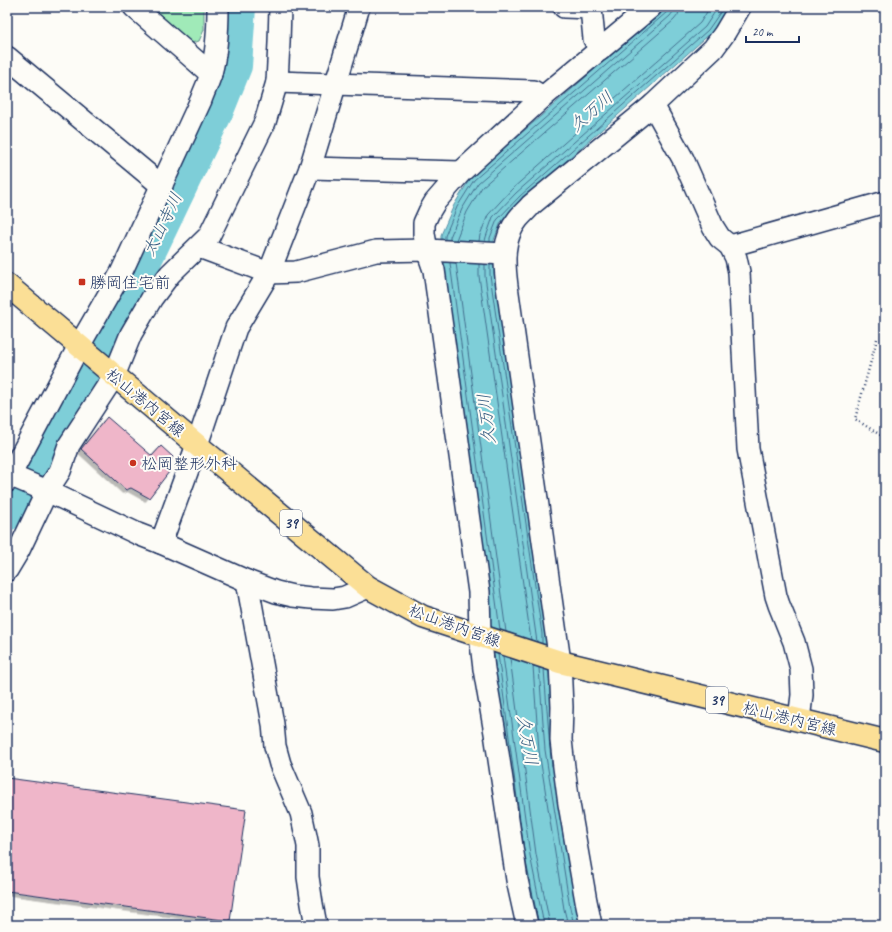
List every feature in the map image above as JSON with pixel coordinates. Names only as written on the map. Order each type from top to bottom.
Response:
[{"type":"main road","name":"松山港内宮線","points":[[7,285],[368,587],[423,616],[555,660],[885,742]]},
{"type":"street","points":[[134,7],[211,74]]},
{"type":"street","points":[[218,7],[216,48],[211,74],[201,100],[121,273],[83,349],[8,477],[47,491],[138,534],[276,592],[292,596],[333,599],[345,597],[368,587]]},
{"type":"street","points":[[7,570],[47,491],[60,471],[69,445],[111,373],[131,334],[152,298],[170,274],[210,236],[266,122],[277,82],[280,7]]},
{"type":"street","points":[[162,543],[197,445],[236,328],[269,273],[310,168],[359,7]]},
{"type":"street","points":[[564,7],[591,8],[594,40],[600,50]]},
{"type":"street","points":[[527,925],[517,880],[484,669],[484,637],[476,569],[434,270],[433,250],[424,234],[424,223],[435,202],[461,172],[543,97],[651,7]]},
{"type":"street","points":[[591,925],[569,804],[564,767],[561,740],[562,707],[507,286],[501,253],[511,229],[531,205],[653,105],[713,49],[740,7]]},
{"type":"street","points":[[7,57],[162,186]]},
{"type":"street","points":[[277,82],[533,91],[543,97]]},
{"type":"street","points":[[653,105],[683,159],[713,227],[720,238],[730,246],[736,258],[739,272],[748,449],[776,596],[794,642],[801,669],[802,695],[799,720]]},
{"type":"street","points":[[310,168],[461,172]]},
{"type":"street","points":[[730,246],[885,202]]},
{"type":"street","points":[[198,247],[269,273],[296,272],[376,251],[433,250],[501,253]]},
{"type":"street","points":[[247,581],[280,764],[301,813],[306,836],[308,846],[308,877],[316,925]]},
{"type":"path","points":[[878,339],[855,419],[885,438]]},
{"type":"green space","points":[[139,7],[204,7],[204,30],[199,41],[183,45]]},
{"type":"water","name":"久万川","points":[[666,7],[728,7],[712,32],[523,199],[501,222],[494,240],[494,274],[546,633],[554,749],[583,925],[535,925],[521,856],[441,268],[441,235],[454,205],[471,177]]},
{"type":"building","name":"松岡整形外科","points":[[107,417],[152,456],[161,446],[173,457],[167,468],[169,472],[149,498],[131,488],[126,490],[81,449]]},
{"type":"building","points":[[7,778],[246,810],[230,921],[7,891]]},
{"type":"waterway","name":"太山寺川","points":[[7,515],[80,390],[149,254],[219,108],[236,66],[240,7]]},
{"type":"place","name":"勝岡住宅前","points":[[82,282]]},
{"type":"place","name":"松岡整形外科","points":[[133,463]]}]
